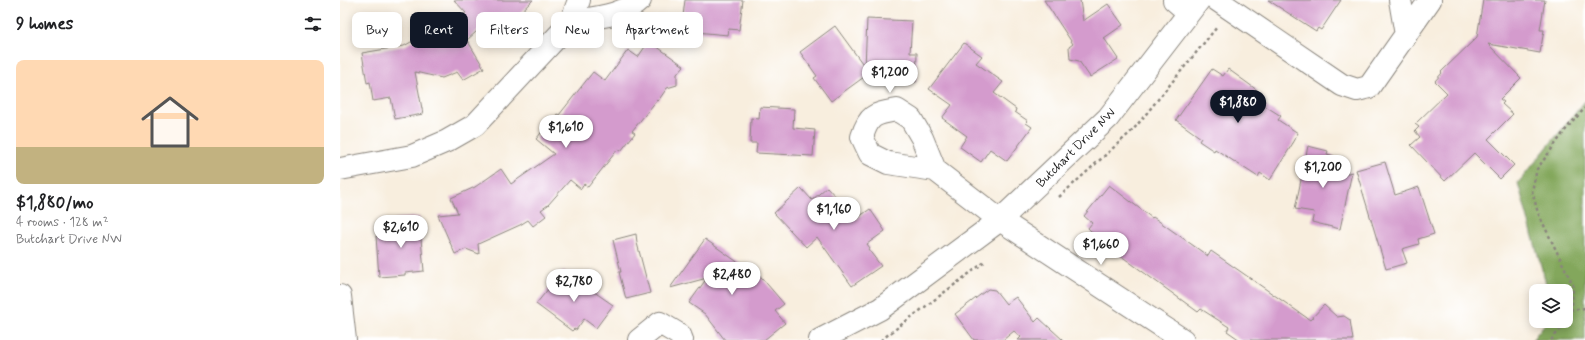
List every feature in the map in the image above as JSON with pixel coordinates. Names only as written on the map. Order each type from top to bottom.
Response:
[{"type":"street","points":[[575,12],[579,0]]},
{"type":"street","points":[[604,15],[625,10],[635,5],[640,0]]},
{"type":"street","points":[[1217,0],[1342,85],[1358,90],[1369,87],[1430,0]]},
{"type":"street","points":[[1400,0],[1406,35]]},
{"type":"street","name":"Butchart Drive NW","points":[[820,340],[880,309],[1000,220],[1108,118],[1187,4]]},
{"type":"street","points":[[340,169],[412,156],[447,141],[475,125],[551,43]]},
{"type":"street","points":[[935,170],[1000,220],[1184,340]]},
{"type":"street","points":[[340,296],[345,340]]},
{"type":"street","points":[[639,340],[660,323],[680,335],[682,340]]},
{"type":"path","points":[[1573,284],[1538,213],[1532,191],[1537,169],[1567,128],[1585,108]]},
{"type":"path","points":[[1573,310],[1585,308]]},
{"type":"path","points":[[1551,340],[1562,328]]},
{"type":"green space","points":[[1585,101],[1585,340],[1532,340],[1541,328],[1573,328],[1573,284],[1546,284],[1518,183]]},
{"type":"building","points":[[454,0],[533,0],[521,12],[476,12],[476,32],[468,39],[468,12],[465,12]]},
{"type":"building","points":[[685,0],[743,0],[739,30],[729,29],[728,35],[703,33],[703,12],[684,12]]},
{"type":"building","points":[[1044,0],[1080,0],[1083,21],[1108,4],[1123,25],[1104,38],[1118,59],[1090,77],[1079,61],[1070,59],[1069,47],[1073,44]]},
{"type":"building","points":[[1268,0],[1341,0],[1321,30],[1318,28],[1316,31]]},
{"type":"building","points":[[1483,0],[1545,0],[1540,30],[1544,30],[1540,53],[1488,44],[1521,78],[1500,99],[1504,102],[1502,104],[1513,114],[1488,139],[1514,165],[1500,179],[1474,153],[1445,181],[1411,145],[1420,137],[1415,131],[1419,127],[1415,124],[1447,93],[1435,81],[1442,73],[1441,72],[1477,37]]},
{"type":"building","points":[[867,19],[912,21],[910,53],[917,53],[916,82],[864,79],[864,77],[831,101],[814,78],[817,76],[800,52],[835,26],[865,67]]},
{"type":"building","points":[[468,42],[484,68],[463,80],[457,72],[442,78],[415,72],[423,114],[395,119],[391,98],[373,101],[370,82],[367,83],[362,53],[392,48],[402,48],[410,43],[410,48],[468,48]]},
{"type":"building","points":[[964,43],[982,56],[976,63],[1003,82],[994,93],[1016,109],[1015,112],[1028,121],[1026,123],[1032,127],[1007,161],[990,149],[981,162],[960,147],[967,136],[942,118],[952,105],[929,89]]},
{"type":"building","points":[[644,48],[659,48],[684,66],[677,74],[677,85],[667,88],[658,101],[657,100],[632,131],[635,133],[621,151],[618,149],[588,187],[584,184],[581,189],[570,180],[548,205],[541,210],[546,216],[533,226],[528,220],[478,244],[479,254],[466,249],[455,254],[438,215],[458,213],[451,198],[475,187],[501,169],[511,184],[554,154],[536,139],[557,114],[559,115],[593,72],[605,81],[628,50],[638,57]]},
{"type":"building","points":[[1212,69],[1223,76],[1228,69],[1257,90],[1251,97],[1281,116],[1278,120],[1298,133],[1270,180],[1260,173],[1258,177],[1215,149],[1214,151],[1199,141],[1201,138],[1176,120]]},
{"type":"building","points":[[760,107],[794,109],[793,128],[815,130],[813,156],[756,153],[757,143],[750,143],[751,118],[759,119]]},
{"type":"building","points":[[1308,146],[1328,151],[1327,154],[1334,156],[1329,178],[1352,172],[1340,229],[1312,222],[1314,212],[1295,209]]},
{"type":"building","points":[[1385,162],[1395,195],[1419,187],[1434,234],[1418,239],[1419,244],[1402,249],[1407,263],[1386,269],[1356,170]]},
{"type":"building","points":[[1109,185],[1152,218],[1153,217],[1208,256],[1211,251],[1310,320],[1324,305],[1337,317],[1344,316],[1350,320],[1353,340],[1240,340],[1227,331],[1229,327],[1201,309],[1198,312],[1091,234],[1092,232],[1088,228],[1092,223],[1084,216]]},
{"type":"building","points":[[827,187],[856,219],[870,209],[885,231],[867,244],[870,248],[868,249],[881,266],[852,286],[817,237],[806,247],[774,213],[801,188],[812,200]]},
{"type":"building","points":[[419,217],[424,271],[405,273],[405,275],[379,277],[376,236],[395,234],[394,219]]},
{"type":"building","points":[[636,234],[650,293],[626,299],[613,240]]},
{"type":"building","points":[[705,239],[753,273],[756,271],[784,304],[775,311],[785,323],[764,340],[725,340],[705,314],[689,303],[707,278],[670,288]]},
{"type":"building","points":[[564,271],[613,305],[596,328],[584,319],[576,330],[574,329],[572,331],[536,304]]},
{"type":"building","points":[[988,289],[995,290],[1006,304],[1016,297],[1035,322],[1039,318],[1063,340],[1018,340],[1021,337],[1014,331],[1003,340],[974,340],[955,314]]}]
